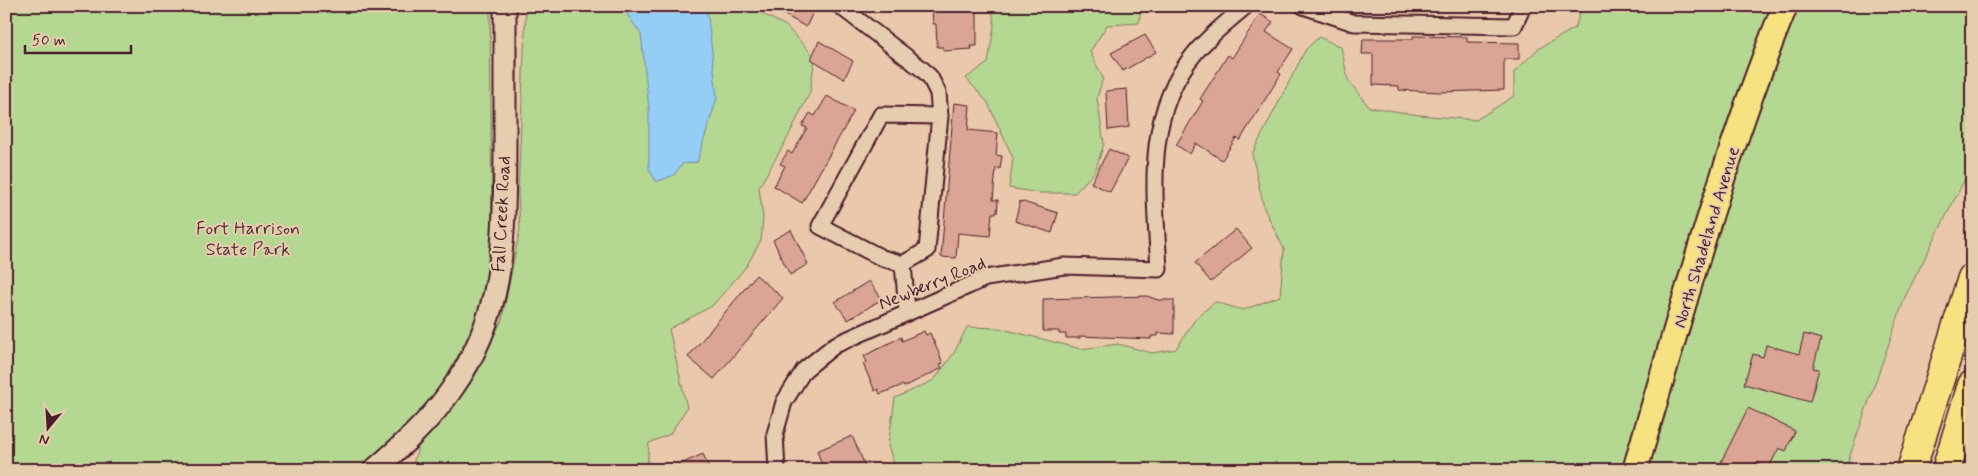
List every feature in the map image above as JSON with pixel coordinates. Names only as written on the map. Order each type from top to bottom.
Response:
[{"type":"highway","points":[[1911,470],[1972,278]]},
{"type":"highway","points":[[1946,470],[1972,385]]},
{"type":"main road","name":"Fall Creek Road","points":[[374,470],[416,433],[453,388],[473,353],[494,298],[501,265],[504,226],[505,6]]},
{"type":"main road","name":"North Shadeland Avenue","points":[[1634,470],[1723,178],[1759,71],[1785,6]]},
{"type":"street","points":[[840,6],[926,73],[938,93],[940,116],[927,250],[903,264],[882,258],[820,226],[881,115],[940,116]]},
{"type":"street","name":"Newberry Road","points":[[777,470],[774,447],[779,415],[796,379],[819,356],[835,345],[986,278],[1064,266],[1159,268],[1154,174],[1155,148],[1162,115],[1175,85],[1192,57],[1231,11],[1246,6]]},
{"type":"street","points":[[1303,6],[1354,23],[1514,26],[1523,6]]},
{"type":"street","points":[[903,264],[908,312]]},
{"type":"green space","name":"Fort Harrison State Park","points":[[6,6],[490,6],[492,245],[484,295],[468,338],[445,379],[418,417],[362,470],[6,470]]},
{"type":"green space","points":[[526,6],[754,6],[757,11],[786,26],[815,57],[810,92],[787,139],[759,187],[763,218],[761,240],[746,267],[712,306],[669,329],[687,408],[670,434],[649,443],[647,470],[411,470],[421,439],[465,392],[502,320],[520,229],[518,193]]},
{"type":"green space","points":[[992,6],[1141,6],[1139,23],[1107,25],[1090,52],[1103,78],[1097,98],[1104,144],[1095,171],[1075,193],[1040,193],[1009,188],[1013,158],[988,103],[966,78],[988,63],[994,26]]},
{"type":"green space","points":[[1582,6],[1972,6],[1972,165],[1905,297],[1845,470],[896,470],[888,446],[895,398],[934,380],[954,353],[967,327],[999,328],[1081,349],[1118,344],[1152,353],[1176,349],[1196,318],[1215,302],[1243,310],[1280,296],[1284,249],[1264,208],[1252,154],[1306,49],[1319,37],[1341,47],[1348,80],[1369,107],[1419,115],[1476,120],[1514,96],[1514,72],[1538,49],[1575,28]]},
{"type":"water","points":[[621,6],[705,6],[708,17],[717,98],[697,162],[682,164],[674,175],[656,182],[649,169],[649,109],[641,34]]},
{"type":"building","points":[[769,6],[816,6],[806,27]]},
{"type":"building","points":[[938,6],[977,6],[977,46],[971,46],[972,49],[943,51],[943,47],[937,47],[936,24],[933,24],[932,8]]},
{"type":"building","points":[[1260,14],[1273,22],[1266,32],[1293,49],[1278,72],[1281,74],[1240,140],[1236,138],[1222,160],[1196,143],[1190,154],[1176,145],[1203,101],[1200,99],[1228,55],[1232,58]]},
{"type":"building","points":[[1145,35],[1156,52],[1123,71],[1111,53]]},
{"type":"building","points":[[1413,36],[1467,37],[1467,42],[1519,43],[1519,59],[1504,59],[1504,90],[1440,92],[1399,90],[1399,86],[1373,85],[1373,54],[1362,54],[1363,39],[1413,39]]},
{"type":"building","points":[[819,41],[853,61],[844,79],[811,59]]},
{"type":"building","points":[[1127,89],[1129,127],[1108,130],[1106,91]]},
{"type":"building","points":[[827,96],[854,111],[802,203],[774,186],[785,166],[780,164],[788,151],[792,154],[807,128],[802,126],[810,113],[815,116]]},
{"type":"building","points":[[954,103],[970,105],[968,130],[998,133],[996,155],[1002,156],[1000,169],[996,168],[993,200],[998,200],[997,213],[992,213],[990,236],[958,233],[956,258],[941,257]]},
{"type":"building","points":[[1109,149],[1128,158],[1110,192],[1091,183]]},
{"type":"building","points":[[1020,201],[1058,213],[1052,233],[1015,221]]},
{"type":"building","points":[[1236,229],[1252,248],[1211,282],[1195,263]]},
{"type":"building","points":[[791,230],[808,264],[790,275],[773,240]]},
{"type":"building","points":[[756,275],[783,298],[714,379],[688,357]]},
{"type":"building","points":[[869,281],[882,299],[848,320],[835,302]]},
{"type":"building","points":[[1147,296],[1158,300],[1174,300],[1174,334],[1158,333],[1158,336],[1151,336],[1151,339],[1080,336],[1080,338],[1066,338],[1066,334],[1059,334],[1059,331],[1043,331],[1043,299]]},
{"type":"building","points":[[924,331],[926,335],[930,333],[943,363],[940,364],[942,368],[904,387],[903,385],[880,394],[878,389],[875,391],[863,364],[867,362],[864,356],[901,337],[902,341]]},
{"type":"building","points":[[1804,334],[1821,339],[1813,368],[1819,369],[1810,402],[1744,384],[1753,354],[1763,357],[1766,345],[1799,354]]},
{"type":"building","points":[[1748,408],[1795,431],[1786,451],[1779,448],[1768,469],[1756,463],[1753,469],[1743,464],[1738,470],[1721,462]]},
{"type":"building","points":[[852,436],[867,470],[824,470],[817,451]]},
{"type":"building","points":[[703,454],[710,470],[667,470]]}]
